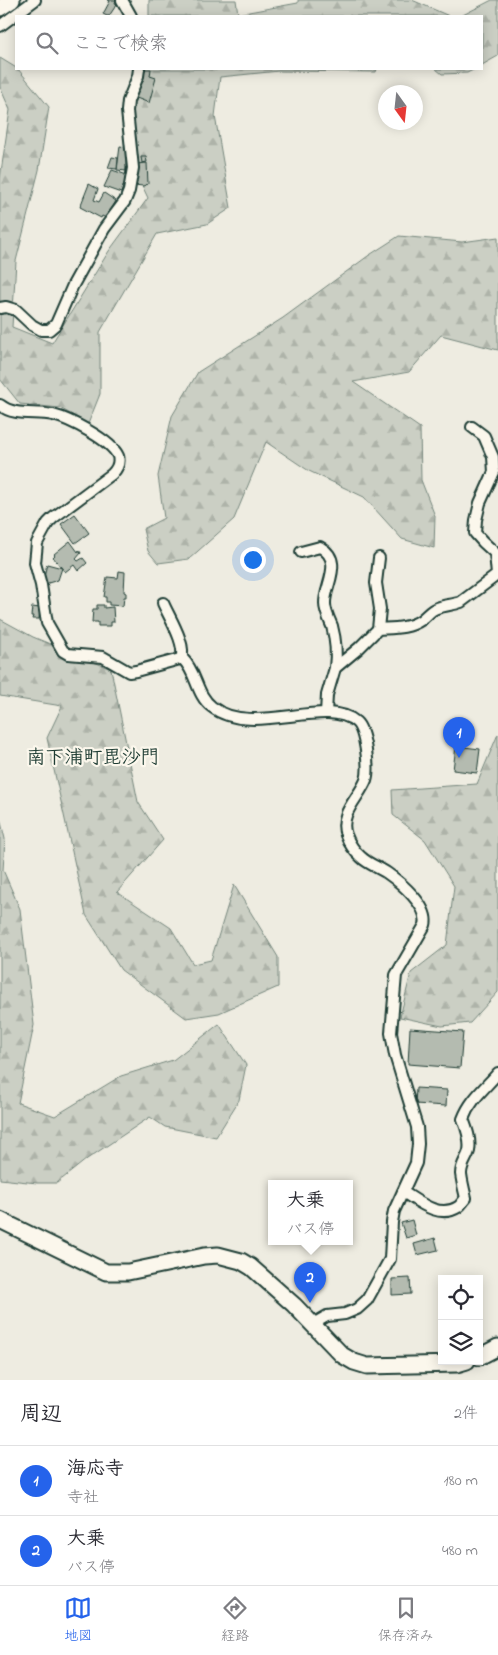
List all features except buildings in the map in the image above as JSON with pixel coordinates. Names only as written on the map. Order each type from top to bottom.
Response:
[{"type":"street","points":[[0,8],[12,0]]},
{"type":"street","points":[[0,26],[35,0]]},
{"type":"street","points":[[122,0],[130,15]]},
{"type":"street","points":[[0,308],[6,307],[16,310],[32,325],[42,330],[49,330],[56,324],[73,285],[104,229],[125,201],[129,191],[133,168],[128,101],[138,76],[138,70]]},
{"type":"street","points":[[0,404],[6,409],[16,412],[44,414],[61,418],[95,434],[118,457],[119,462],[112,474],[53,518],[44,529],[37,543],[35,563],[42,585],[45,616],[58,646],[65,653],[103,657],[129,672],[181,659],[184,660],[191,670],[202,697],[212,707],[225,715],[241,719],[252,719],[326,713],[343,715],[355,721],[361,729],[364,739],[366,778],[347,814],[344,830],[348,840],[360,857],[388,874],[417,900],[425,914],[424,925],[396,975],[392,1033],[395,1054],[417,1127],[418,1144],[416,1162],[394,1211],[390,1259],[367,1300],[357,1309],[345,1314],[327,1316],[312,1324]]},
{"type":"street","points":[[378,629],[407,627],[422,620],[437,608],[460,602],[498,575],[495,553],[475,533],[480,504],[494,472],[494,457],[484,436],[472,427]]},
{"type":"street","points":[[301,552],[320,547],[330,556],[331,580],[325,604],[337,649],[327,696],[326,713]]},
{"type":"street","points":[[334,668],[359,648],[378,629],[380,609],[376,583],[379,558]]},
{"type":"street","points":[[163,604],[181,644],[183,654],[181,659]]},
{"type":"street","points":[[403,1192],[430,1209],[446,1210],[458,1207],[466,1198],[461,1173],[463,1161],[469,1151],[469,1143],[468,1131],[463,1119],[472,1100],[498,1073]]},
{"type":"street","points":[[0,1220],[106,1272],[128,1272],[204,1256],[218,1255],[236,1260],[251,1267],[263,1277],[294,1305],[342,1355],[354,1362],[367,1366],[438,1364]]},
{"type":"street","points":[[483,1355],[498,1347]]},
{"type":"green space","points":[[149,0],[236,0],[238,14],[298,3],[298,0],[412,0],[447,15],[149,15]]},
{"type":"green space","points":[[492,0],[498,0],[498,56],[483,64],[483,15],[463,15]]},
{"type":"green space","points":[[0,58],[15,67],[15,70],[19,70],[49,107],[39,170],[16,261],[12,327],[52,343],[109,251],[148,198],[131,162],[123,113],[145,70],[377,70],[376,72],[279,71],[220,77],[215,116],[231,208],[207,224],[157,234],[100,332],[100,394],[88,424],[60,408],[20,404],[0,379],[0,179],[10,110],[0,87]]},
{"type":"green space","points":[[437,70],[473,70],[467,73],[442,74]]},
{"type":"green space","points":[[399,236],[462,242],[498,237],[498,350],[441,335],[409,372],[353,382],[420,428],[421,480],[435,516],[434,548],[402,539],[364,497],[309,471],[266,442],[234,519],[189,559],[158,563],[148,551],[143,529],[164,518],[158,476],[172,416],[198,372],[283,318],[368,256]]},
{"type":"green space","points":[[0,619],[33,637],[111,669],[138,802],[163,840],[117,892],[171,928],[193,964],[211,960],[234,885],[278,957],[278,987],[219,1013],[186,1018],[121,970],[86,915],[47,738],[62,706],[0,696]]},
{"type":"green space","points":[[498,734],[498,992],[470,1023],[442,1026],[400,1017],[411,973],[447,945],[454,886],[425,840],[393,815],[392,790],[477,784]]},
{"type":"green space","points":[[0,818],[5,839],[3,870],[20,909],[34,1025],[18,1103],[55,1116],[121,1076],[173,1060],[219,1024],[246,1065],[239,1100],[216,1137],[165,1127],[150,1117],[87,1159],[57,1183],[0,1179]]},
{"type":"place","name":"海応寺","points":[[459,758]]},
{"type":"place","name":"大乗","points":[[310,1303]]},
{"type":"district","name":"南下浦町毘沙門","points":[[93,758]]}]
